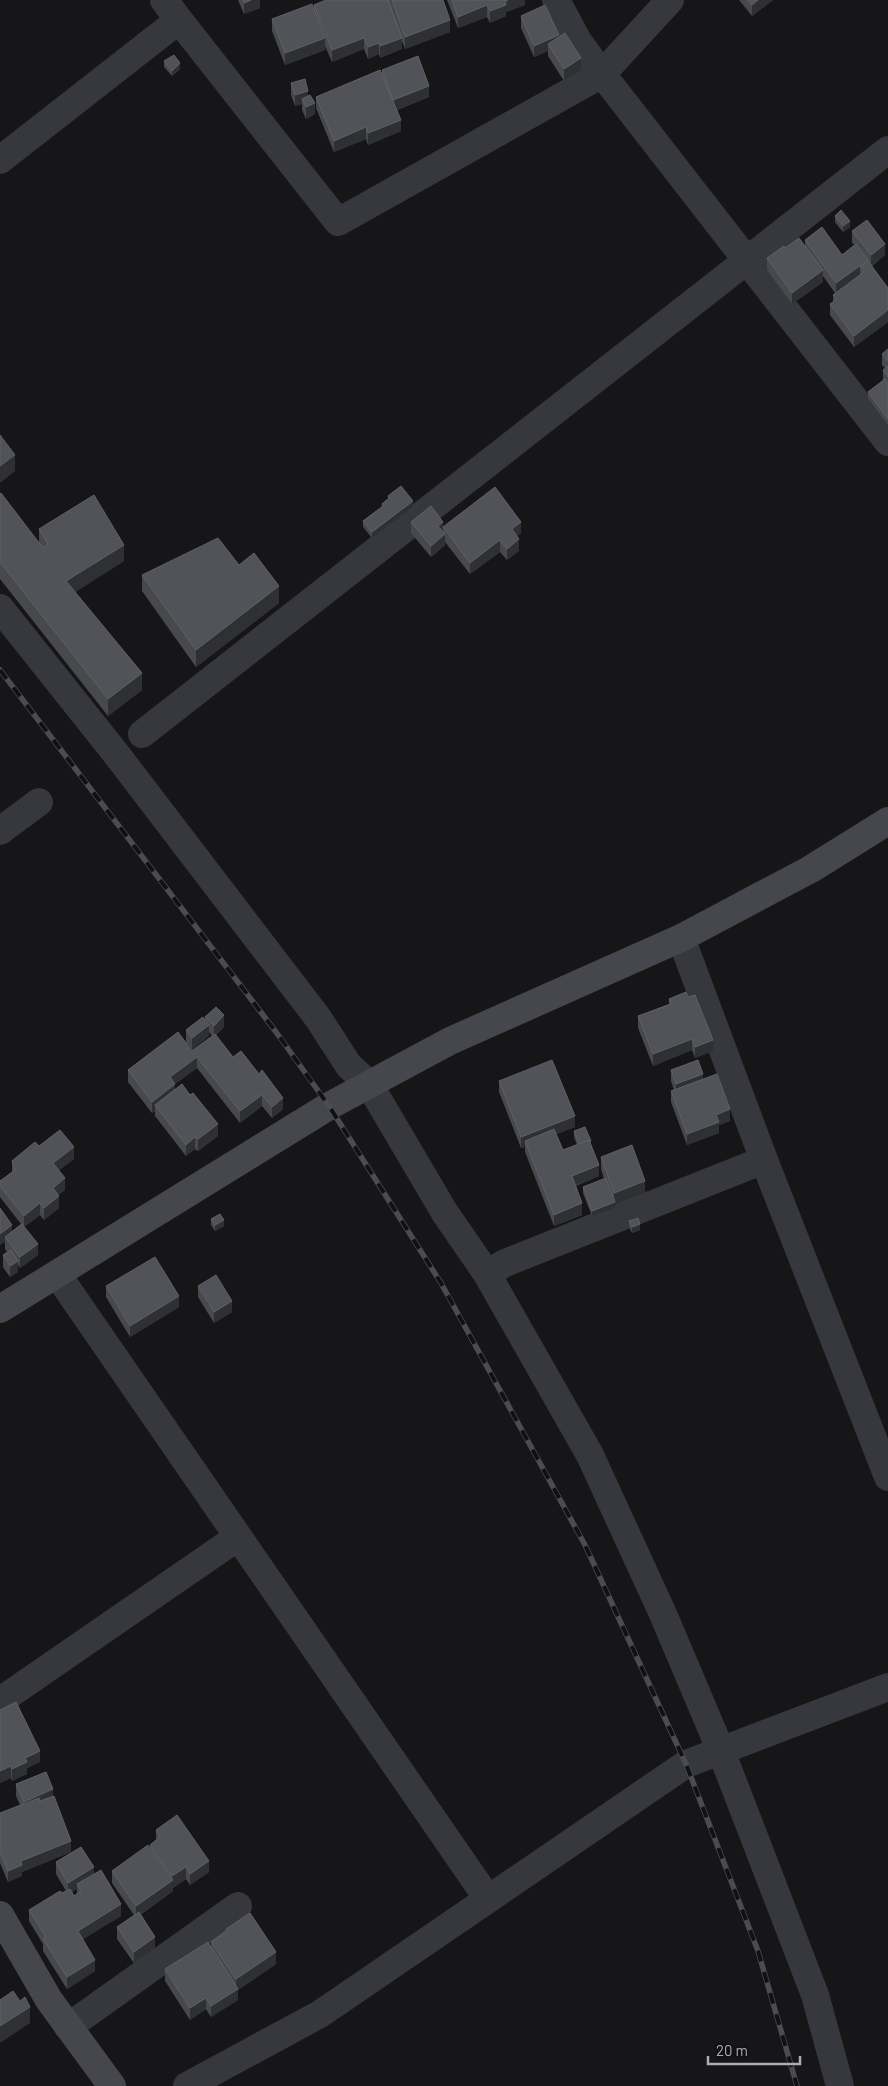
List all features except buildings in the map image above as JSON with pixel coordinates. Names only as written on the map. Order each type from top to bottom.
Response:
[{"type":"street","points":[[556,0],[578,42],[602,74],[888,442]]},
{"type":"street","points":[[0,160],[172,10],[338,222],[602,74],[670,0]]},
{"type":"street","points":[[142,734],[888,150]]},
{"type":"street","points":[[0,608],[117,755],[318,1018],[350,1066],[369,1084],[445,1213],[487,1274],[590,1455],[663,1614],[721,1751],[815,1995],[840,2086]]},
{"type":"street","points":[[0,832],[39,802]]},
{"type":"street","points":[[0,1309],[263,1146],[369,1084],[450,1041],[681,938],[811,869],[888,821]]},
{"type":"street","points":[[681,938],[764,1160],[888,1477]]},
{"type":"street","points":[[487,1274],[505,1263],[764,1160]]},
{"type":"street","points":[[57,1274],[488,1899]]},
{"type":"street","points":[[0,1701],[238,1537]]},
{"type":"street","points":[[187,2086],[320,2014],[686,1764],[888,1686]]},
{"type":"street","points":[[68,2027],[238,1906]]},
{"type":"street","points":[[0,1915],[49,2000],[108,2085]]},
{"type":"railway","points":[[0,670],[276,1032],[329,1106],[441,1283],[585,1545],[686,1764],[758,1951],[797,2086]]}]
